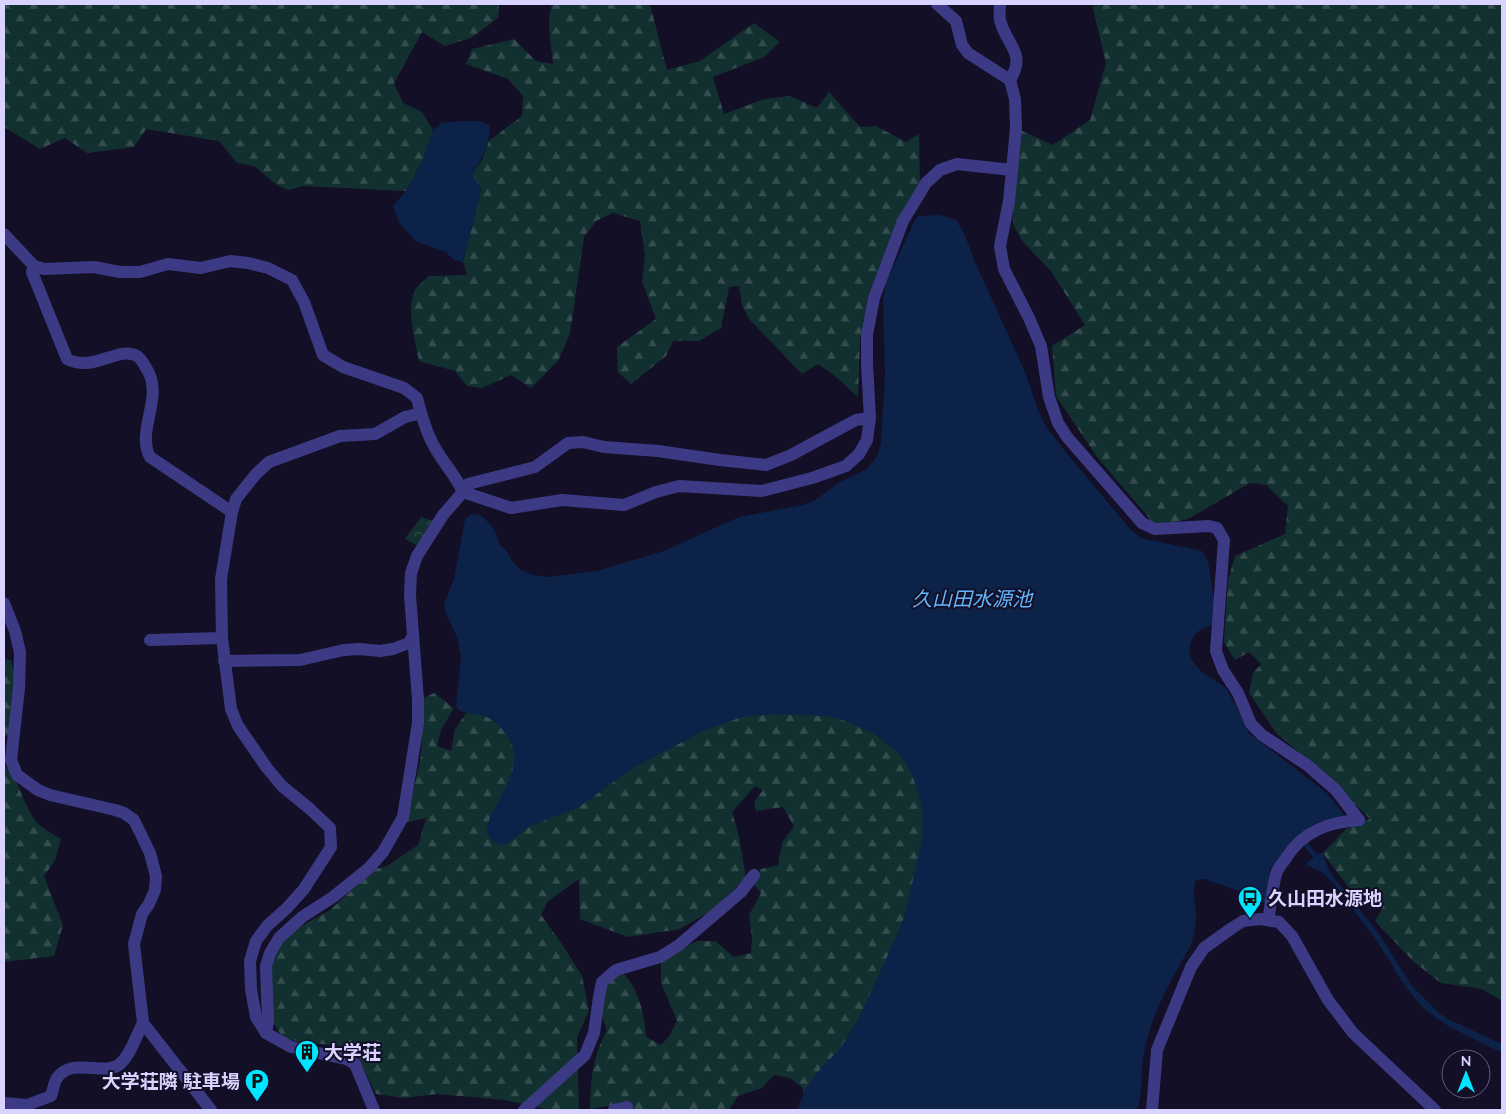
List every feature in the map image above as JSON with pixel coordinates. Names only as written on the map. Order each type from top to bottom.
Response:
[{"type":"street","points":[[937,4],[956,21],[962,45],[968,53],[1010,80],[1015,99],[1016,128],[1009,201],[1000,246],[1001,254],[1004,269],[1041,346],[1049,397],[1058,423],[1067,437],[1142,523],[1155,529],[1209,526],[1217,528],[1224,540],[1216,651],[1224,670],[1238,693],[1251,724],[1262,735],[1307,764],[1336,790],[1359,820],[1342,821],[1315,830],[1292,847],[1277,872],[1270,914]]},
{"type":"street","points":[[1000,4],[1000,20],[1017,55],[1016,71],[1010,80]]},
{"type":"street","points":[[4,234],[34,266],[44,269],[94,268],[120,272],[140,272],[168,264],[201,268],[230,261],[268,268],[292,280],[304,302],[323,355],[333,363],[404,388],[417,398],[434,446],[458,480],[463,492],[511,508],[562,500],[624,505],[656,492],[680,486],[762,491],[812,478],[846,466],[859,454],[866,440],[870,418],[866,364],[867,335],[874,298],[884,267],[903,221],[926,183],[940,170],[957,164],[1012,170]]},
{"type":"street","points":[[34,266],[32,272],[67,359],[76,364],[89,364],[121,353],[137,355],[150,375],[153,392],[146,449],[150,457],[232,512]]},
{"type":"street","points":[[374,1110],[355,1064],[346,1059],[291,1047],[266,1033],[256,1017],[251,989],[250,961],[256,942],[267,926],[304,889],[331,846],[330,828],[282,786],[238,726],[230,709],[222,638],[221,579],[232,512],[236,499],[256,474],[269,462],[340,436],[375,434],[405,417],[421,413]]},
{"type":"street","points":[[266,1033],[268,1021],[266,966],[270,953],[279,938],[302,917],[333,897],[369,868],[383,852],[403,817],[418,722],[410,595],[411,573],[417,556],[438,523],[468,484],[535,467],[568,442],[583,442],[604,447],[658,451],[766,465],[791,455],[856,420],[870,418]]},
{"type":"street","points":[[4,603],[15,631],[20,652],[19,688],[11,760],[17,774],[38,790],[50,795],[124,813],[134,820],[150,853],[156,876],[155,890],[142,914],[134,944],[143,1023],[211,1110]]},
{"type":"street","points":[[224,660],[300,660],[344,650],[359,649],[380,652],[409,643],[413,635]]},
{"type":"street","points":[[150,640],[222,638]]},
{"type":"street","points":[[524,1110],[585,1055],[594,1033],[602,982],[616,970],[660,957],[678,945],[741,892],[754,875]]},
{"type":"street","points":[[1152,1110],[1157,1050],[1192,967],[1204,948],[1243,920],[1260,919],[1270,914]]},
{"type":"street","points":[[1270,914],[1292,936],[1328,1000],[1354,1033],[1435,1110]]},
{"type":"street","points":[[36,1110],[51,1096],[57,1078],[68,1070],[81,1066],[110,1068],[118,1065],[127,1056],[143,1023]]},
{"type":"street","points":[[4,1103],[27,1105],[51,1096]]},
{"type":"street","points":[[614,1110],[627,1106]]},
{"type":"green space","points":[[4,4],[499,4],[498,18],[471,38],[445,46],[422,32],[394,83],[403,103],[422,112],[433,130],[425,157],[406,191],[304,186],[288,190],[277,185],[254,166],[237,163],[219,141],[146,129],[134,147],[87,153],[65,138],[40,149],[4,127]]},
{"type":"green space","points":[[552,4],[650,4],[667,70],[700,61],[754,23],[780,42],[764,57],[713,77],[724,114],[765,99],[790,96],[817,108],[829,92],[860,127],[876,126],[906,142],[919,134],[920,183],[892,235],[868,296],[860,340],[858,397],[835,376],[818,364],[802,374],[749,319],[742,305],[739,286],[729,287],[721,328],[699,341],[673,341],[666,356],[631,384],[618,372],[617,347],[656,319],[642,281],[645,255],[640,221],[613,213],[596,221],[584,237],[570,334],[558,361],[531,388],[511,375],[482,388],[467,386],[455,371],[419,361],[411,315],[412,297],[415,290],[429,276],[467,275],[463,262],[481,190],[472,174],[482,160],[489,141],[522,116],[523,96],[508,79],[466,64],[472,49],[514,39],[536,61],[553,64],[549,26]]},
{"type":"green space","points":[[1092,4],[1502,4],[1502,1001],[1482,989],[1441,983],[1414,962],[1375,921],[1385,903],[1361,904],[1323,853],[1346,829],[1370,819],[1316,766],[1277,734],[1249,693],[1253,673],[1261,664],[1249,652],[1235,660],[1224,642],[1228,580],[1235,556],[1285,534],[1288,506],[1266,485],[1250,483],[1188,519],[1156,526],[1097,457],[1056,396],[1052,346],[1085,325],[1051,271],[1023,242],[1013,224],[1013,196],[1020,130],[1053,145],[1090,120],[1106,63]]},
{"type":"green space","points":[[421,517],[436,522],[418,546],[405,539]]},
{"type":"green space","points":[[4,659],[11,660],[16,681],[10,736],[4,736]]},
{"type":"green space","points":[[434,693],[454,708],[441,730],[437,746],[451,751],[455,729],[467,712],[461,704],[600,769],[776,699],[851,718],[927,765],[919,933],[804,1110],[803,1088],[790,1078],[774,1075],[762,1088],[738,1096],[729,1110],[631,1110],[628,1103],[590,1109],[593,1068],[598,1050],[607,1030],[596,998],[608,977],[624,974],[634,988],[640,1004],[646,1037],[661,1045],[670,1035],[677,1021],[661,983],[661,960],[697,941],[715,941],[734,957],[751,953],[752,938],[749,915],[761,893],[754,885],[761,869],[778,865],[782,843],[794,826],[783,807],[756,811],[754,802],[763,790],[755,786],[732,812],[739,836],[746,878],[711,911],[680,929],[628,937],[580,919],[579,879],[548,901],[541,915],[582,976],[589,1011],[577,1037],[579,1110],[551,1110],[504,1100],[437,1094],[404,1098],[376,1094],[357,1055],[341,1046],[299,1042],[282,1037],[261,1001],[260,969],[294,930],[330,910],[375,869],[387,866],[418,845],[426,818],[407,822],[421,755],[424,698]]},
{"type":"green space","points":[[4,765],[13,775],[35,820],[61,839],[55,860],[44,876],[63,925],[54,956],[4,962]]},
{"type":"water","points":[[480,121],[490,126],[485,151],[472,174],[481,190],[463,262],[454,260],[446,252],[417,242],[400,224],[393,206],[406,191],[424,157],[433,130],[441,123]]},
{"type":"water","name":"久山田水源池","points":[[939,215],[956,220],[964,233],[975,262],[1025,372],[1038,410],[1045,425],[1059,444],[1131,530],[1141,538],[1202,551],[1208,561],[1215,605],[1213,624],[1197,632],[1191,641],[1189,651],[1192,661],[1202,672],[1226,688],[1249,733],[1328,794],[1344,815],[1307,828],[1276,865],[1270,869],[1265,903],[1247,894],[1205,879],[1196,880],[1194,893],[1196,919],[1192,943],[1163,996],[1147,1038],[1137,1110],[797,1110],[806,1088],[822,1067],[839,1050],[858,1020],[905,915],[922,840],[923,811],[913,777],[905,761],[897,751],[873,733],[840,719],[826,716],[771,714],[742,717],[705,730],[633,768],[579,807],[530,826],[507,844],[498,844],[491,839],[487,828],[513,768],[512,746],[506,734],[492,720],[459,711],[456,706],[461,656],[457,637],[445,611],[444,604],[454,579],[465,520],[470,515],[480,515],[488,522],[495,531],[500,545],[506,550],[519,569],[532,575],[548,577],[597,571],[664,551],[739,517],[803,505],[814,501],[838,483],[867,469],[878,455],[881,442],[885,375],[883,301],[886,282],[916,218],[919,216]]},
{"type":"water","points":[[1323,852],[1332,875],[1379,934],[1412,986],[1439,1013],[1502,1044],[1502,1053],[1448,1026],[1423,1008],[1403,983],[1377,941],[1335,885],[1322,872],[1306,864]]},
{"type":"waterway","points":[[1302,840],[1318,859]]},
{"type":"place","name":"久山田水源地","points":[[1250,919]]},
{"type":"place","name":"大学荘","points":[[307,1073]]},
{"type":"place","name":"大学荘隣 駐車場","points":[[257,1102]]}]
